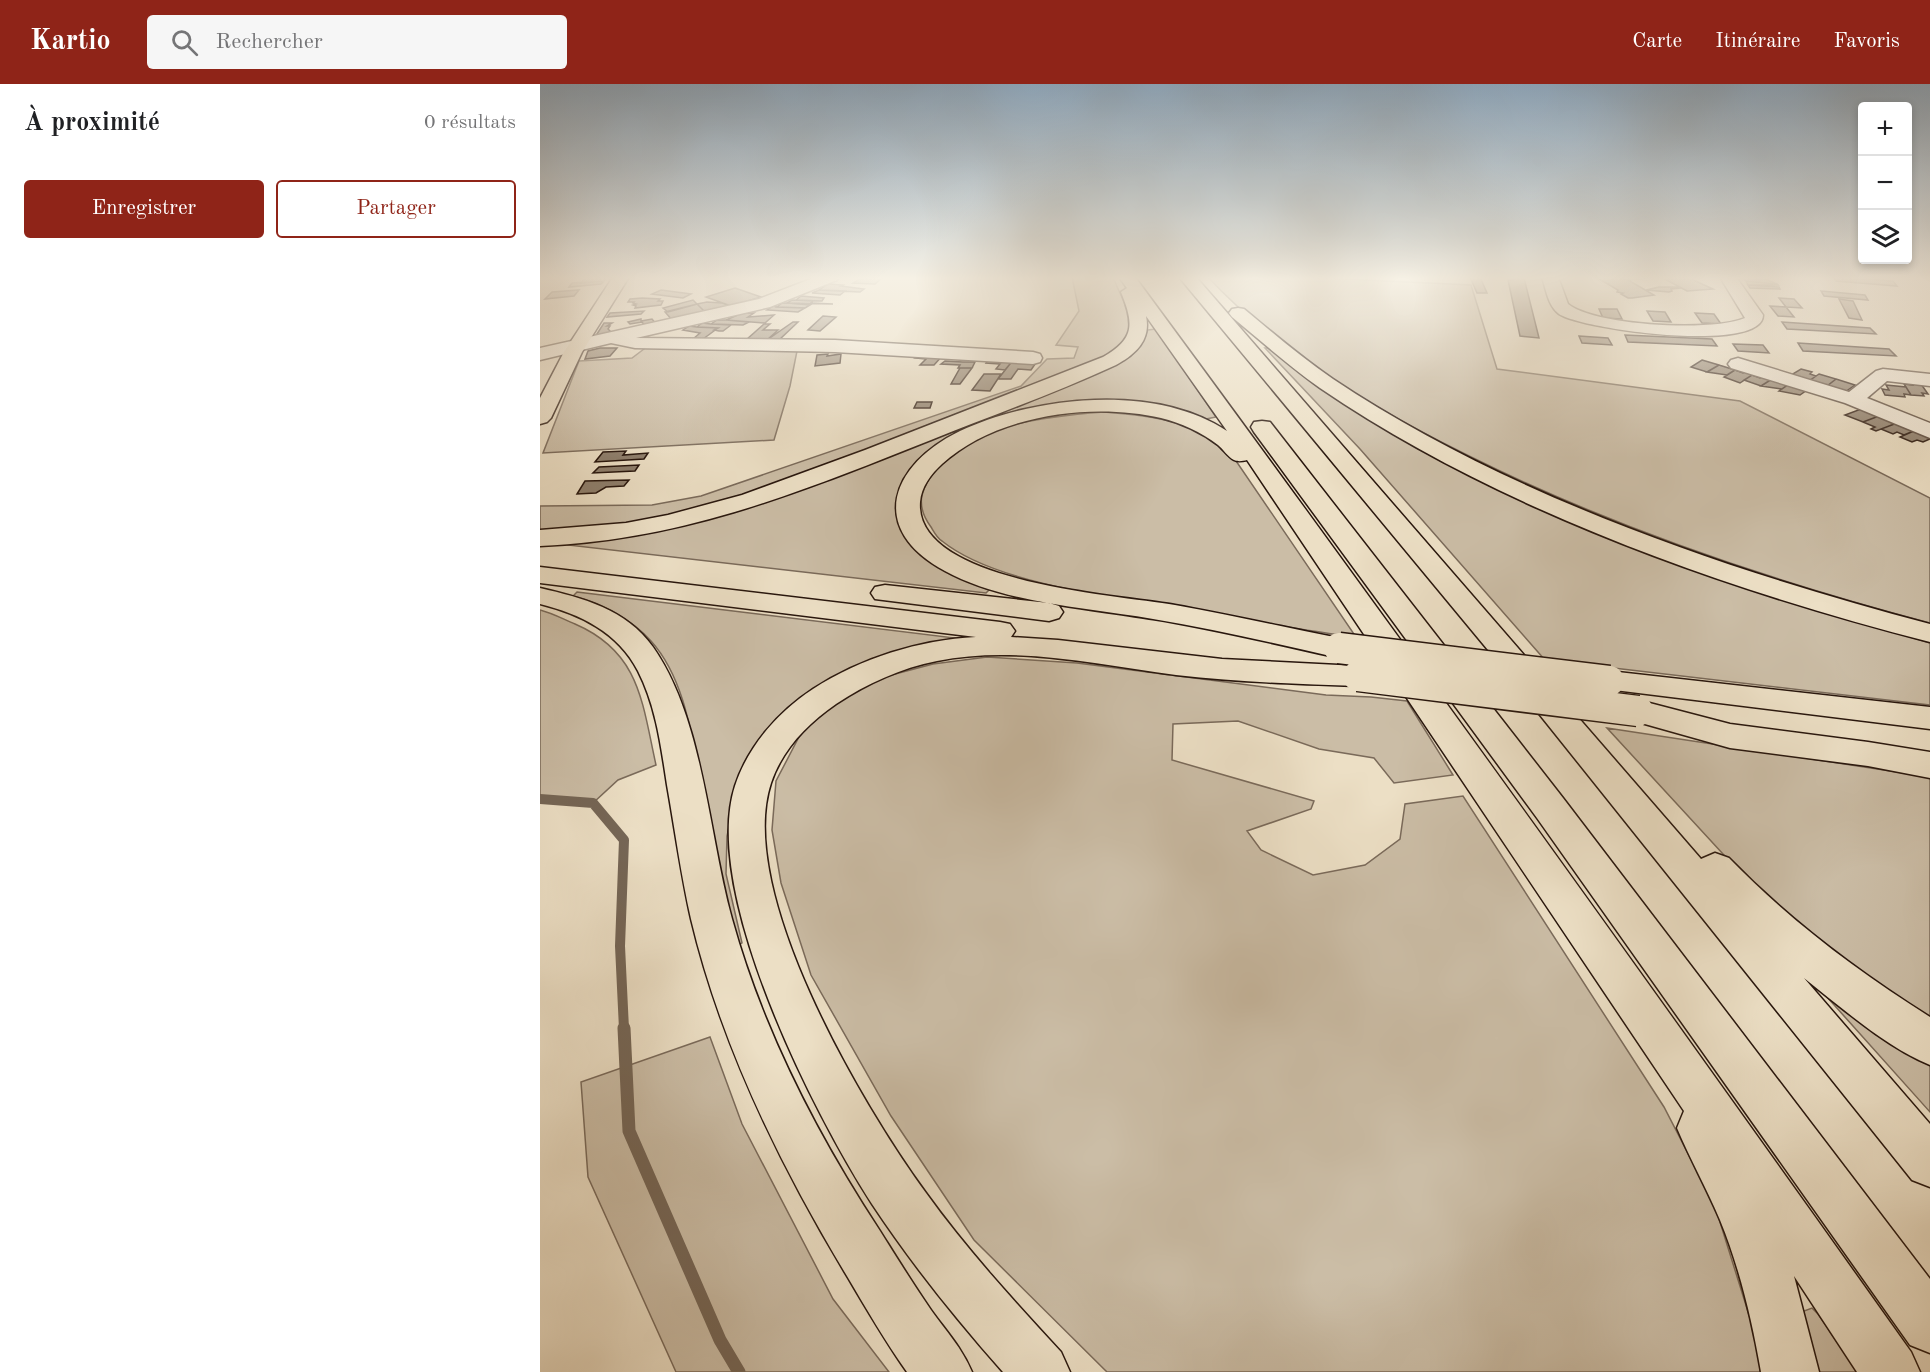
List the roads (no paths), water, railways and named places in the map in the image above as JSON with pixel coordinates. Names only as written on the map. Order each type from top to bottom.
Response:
[{"type":"main road","points":[[540,418],[583,337]]},
{"type":"main road","points":[[540,538],[580,537],[639,530],[734,506],[800,483],[1097,367],[1130,348],[1137,337]]},
{"type":"main road","points":[[1169,337],[1554,882],[1891,1372]]},
{"type":"main road","points":[[1194,337],[1550,808],[1930,1325]]},
{"type":"main road","points":[[1238,337],[1590,752],[1930,1162]]},
{"type":"main road","points":[[1267,337],[1331,387],[1389,424],[1489,476],[1577,515],[1713,567],[1809,599],[1930,633]]},
{"type":"main road","points":[[1340,648],[1152,610],[1065,597],[990,579],[949,562],[922,542],[908,516],[907,503],[916,478],[937,455],[988,427],[1030,415],[1070,408],[1116,406],[1154,411],[1204,426],[1228,441],[1348,589]]},
{"type":"main road","points":[[540,555],[1930,718]]},
{"type":"main road","points":[[540,575],[780,603],[1930,748]]},
{"type":"main road","points":[[540,597],[572,603],[614,624],[628,635],[654,669],[663,688],[675,731],[712,920],[731,985],[757,1051],[783,1113],[823,1186],[891,1298],[943,1372]]},
{"type":"main road","points":[[1041,1372],[1003,1331],[926,1236],[871,1157],[804,1031],[775,960],[751,872],[747,820],[751,795],[761,767],[776,742],[796,719],[830,692],[868,671],[937,651],[967,647],[1017,647],[1219,669],[1358,676]]},
{"type":"main road","points":[[1638,711],[1730,736],[1868,754],[1930,765]]},
{"type":"main road","points":[[1590,752],[1653,802],[1733,889],[1774,928],[1829,975],[1930,1043]]},
{"type":"main road","points":[[1554,882],[1594,956],[1700,1125],[1729,1178],[1759,1248],[1783,1330],[1790,1372]]},
{"type":"street","points":[[540,354],[614,337]]},
{"type":"street","points":[[614,337],[620,341],[635,344],[835,346],[1033,358]]},
{"type":"street","points":[[1738,364],[1852,399],[1930,431]]},
{"type":"street","points":[[1852,399],[1883,375],[1930,380]]},
{"type":"waterway","points":[[540,799],[593,803],[624,840],[620,946],[624,1029]]},
{"type":"waterway","points":[[624,1028],[629,1131],[720,1340],[739,1372]]}]
